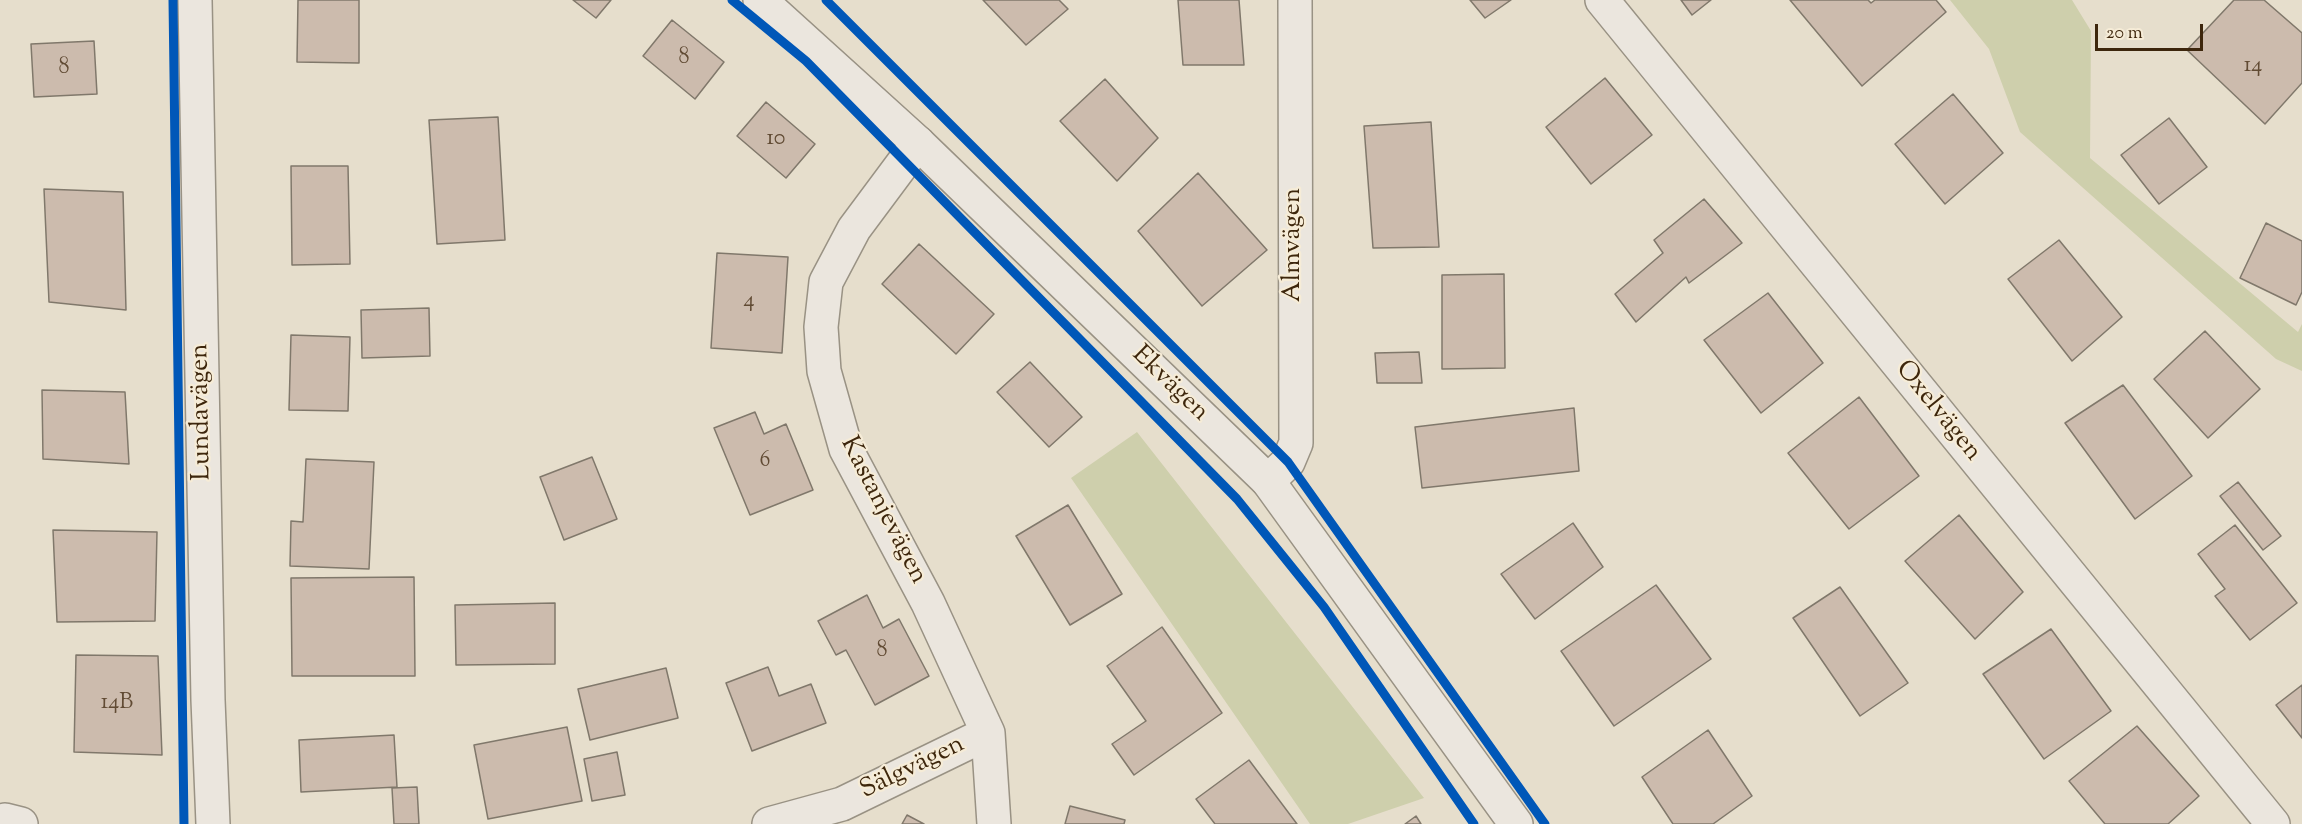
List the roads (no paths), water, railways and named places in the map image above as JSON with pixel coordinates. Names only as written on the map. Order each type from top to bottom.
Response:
[{"type":"street","name":"Lundavägen","points":[[195,0],[208,700],[213,824]]},
{"type":"street","name":"Ekvägen","points":[[760,0],[918,143],[1268,481],[1516,824]]},
{"type":"street","name":"Almvägen","points":[[1268,481],[1288,462],[1296,443],[1295,0]]},
{"type":"street","name":"Oxelvägen","points":[[1602,0],[2273,824]]},
{"type":"street","name":"Kastanjevägen","points":[[918,143],[854,229],[826,282],[821,327],[824,371],[846,449],[928,603],[988,733],[994,824]]},
{"type":"street","name":"Sälgvägen","points":[[769,824],[842,804],[988,733]]},
{"type":"street","points":[[0,822],[5,820],[21,824]]}]
